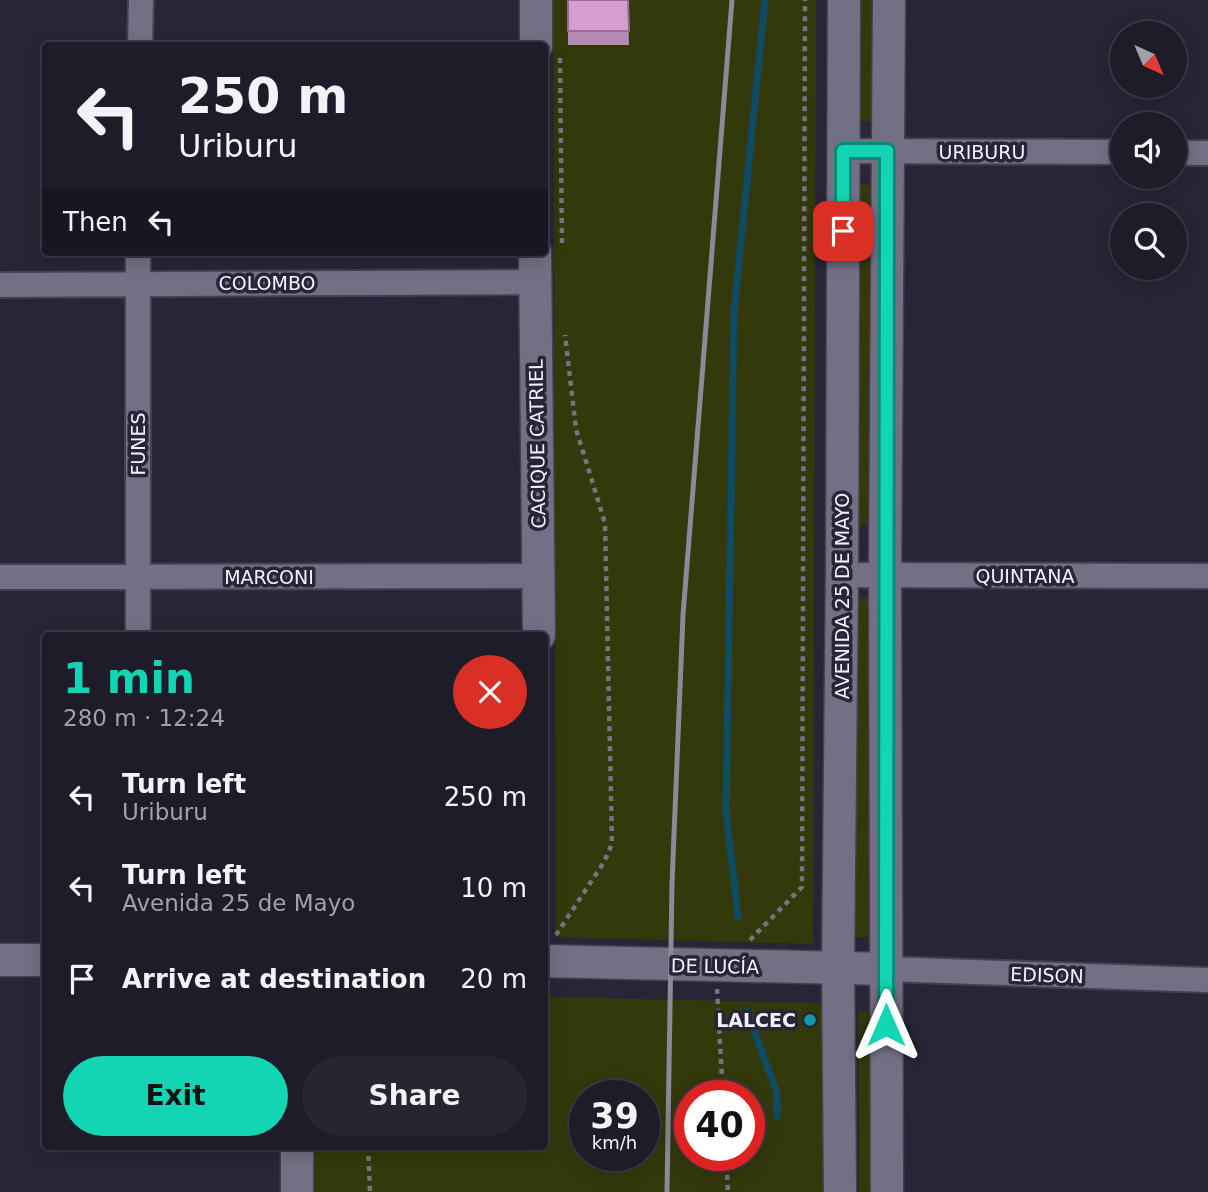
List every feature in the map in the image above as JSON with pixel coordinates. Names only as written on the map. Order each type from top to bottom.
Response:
[{"type":"street","points":[[140,42],[141,0]]},
{"type":"street","points":[[536,0],[547,42]]},
{"type":"street","name":"AVENIDA 25 DE MAYO","points":[[840,1192],[838,967],[844,0]]},
{"type":"street","points":[[887,1192],[885,575],[889,0]]},
{"type":"street","name":"URIBURU","points":[[843,151],[1110,152]]},
{"type":"street","points":[[1187,153],[1208,153]]},
{"type":"street","name":"FUNES","points":[[138,256],[138,632]]},
{"type":"street","name":"COLOMBO","points":[[0,285],[138,283],[544,263]]},
{"type":"street","name":"CACIQUE CATRIEL","points":[[539,632],[544,263]]},
{"type":"street","name":"MARCONI","points":[[0,577],[539,576]]},
{"type":"street","name":"QUINTANA","points":[[842,576],[1208,576]]},
{"type":"street","name":"DE LUCÍA","points":[[548,951],[723,966],[886,969]]},
{"type":"street","points":[[0,960],[42,960]]},
{"type":"street","name":"EDISON","points":[[886,969],[1208,981]]},
{"type":"street","points":[[297,1150],[297,1192]]},
{"type":"path","points":[[722,1080],[717,984],[723,966],[802,887],[805,0]]},
{"type":"path","points":[[548,951],[604,862],[612,844],[605,523],[576,429],[564,323]]},
{"type":"path","points":[[368,1150],[369,1192]]},
{"type":"path","points":[[727,1171],[728,1192]]},
{"type":"green space","points":[[553,0],[816,0],[813,944],[556,937]]},
{"type":"green space","points":[[858,0],[875,0],[876,121],[858,121]]},
{"type":"green space","points":[[856,185],[874,185],[874,525],[857,525]]},
{"type":"green space","points":[[854,597],[872,597],[873,937],[855,937]]},
{"type":"green space","points":[[548,997],[824,1003],[823,1192],[314,1192],[314,1150],[548,1150]]},
{"type":"green space","points":[[859,1011],[876,1011],[877,1192],[859,1192]]},
{"type":"building","points":[[568,0],[628,0],[629,31],[568,31]]},
{"type":"waterway","points":[[738,917],[726,811],[734,312],[765,0]]},
{"type":"waterway","points":[[747,1011],[777,1093],[777,1116]]},
{"type":"railway","points":[[667,1192],[672,884],[683,615],[732,0]]},
{"type":"place","name":"LALCEC","points":[[810,1020]]},
{"type":"route","points":[[843,231],[843,151],[887,151],[886,1025]]}]
